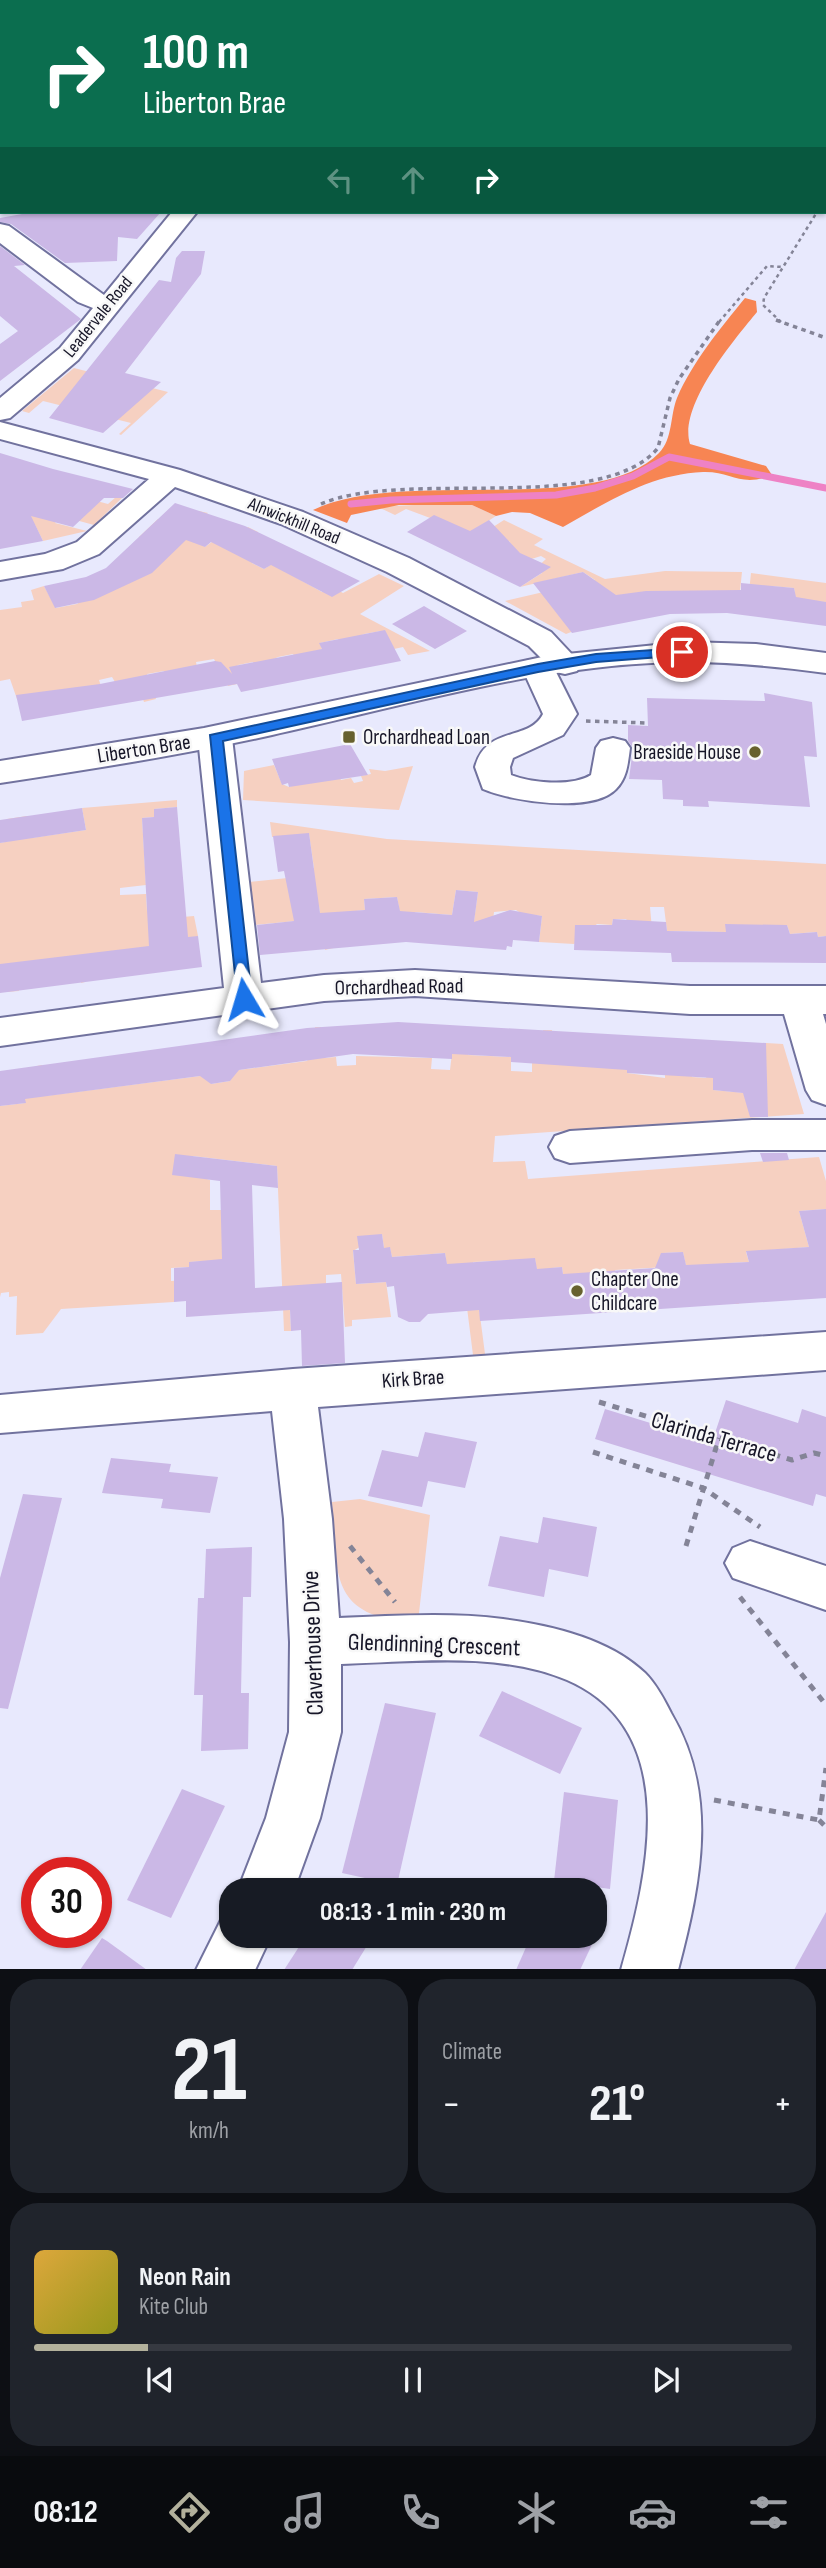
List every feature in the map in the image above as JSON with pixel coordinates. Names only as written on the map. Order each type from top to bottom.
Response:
[{"type":"street","name":"Leadervale Road","points":[[0,412],[57,366],[183,214]]},
{"type":"street","points":[[0,231],[87,297],[107,305]]},
{"type":"street","name":"Alnwickhill Road","points":[[0,430],[170,476],[292,518],[398,565],[540,639],[552,666],[554,697],[560,713],[557,720]]},
{"type":"street","points":[[0,571],[52,562],[88,548],[170,476]]},
{"type":"street","name":"Liberton Brae","points":[[0,772],[215,738],[596,658],[697,652],[756,653],[826,663]]},
{"type":"street","points":[[557,720],[551,728],[504,748],[492,764],[495,781],[513,789],[584,791],[602,784],[608,776],[613,748]]},
{"type":"street","points":[[215,738],[244,999]]},
{"type":"street","name":"Orchardhead Road","points":[[0,1032],[324,988],[415,983],[663,998],[813,1001],[826,1090]]},
{"type":"street","points":[[570,1147],[752,1135],[826,1135]]},
{"type":"street","name":"Kirk Brae","points":[[0,1414],[293,1388],[826,1351]]},
{"type":"street","name":"Claverhouse Drive","points":[[270,1878],[293,1818],[315,1732],[315,1642],[308,1519],[293,1388]]},
{"type":"street","points":[[760,1540],[826,1588]]},
{"type":"street","name":"Glendinning Crescent","points":[[315,1642],[499,1642],[555,1652],[596,1669],[626,1689],[657,1732],[676,1793],[671,1877],[665,1914],[649,1969]]},
{"type":"street","points":[[224,1969],[236,1948]]},
{"type":"path","points":[[816,214],[764,298],[763,305],[776,320],[826,338]]},
{"type":"path","points":[[292,518],[332,498],[384,490],[530,486],[594,479],[631,467],[655,451],[663,432],[670,400],[693,355],[767,266],[783,267]]},
{"type":"path","points":[[557,720],[648,723]]},
{"type":"path","name":"Clarinda Terrace","points":[[602,1404],[792,1460],[814,1453],[826,1456]]},
{"type":"path","points":[[686,1546],[719,1438]]},
{"type":"path","points":[[593,1452],[703,1488],[760,1540],[740,1597],[826,1706]]},
{"type":"path","points":[[348,1545],[426,1640]]},
{"type":"path","points":[[819,1820],[826,1768]]},
{"type":"path","points":[[676,1793],[819,1820],[826,1827]]},
{"type":"shaded area","points":[[745,298],[756,301],[757,312],[710,374],[700,393],[688,429],[690,444],[766,466],[772,475],[744,480],[703,472],[665,478],[630,491],[563,527],[530,513],[512,512],[496,516],[472,505],[399,505],[351,515],[347,523],[313,510],[351,498],[395,492],[545,488],[590,483],[629,472],[664,447],[683,384]]},
{"type":"shaded area","points":[[74,368],[168,392],[121,435],[119,434],[131,423],[43,401],[29,413],[22,411]]},
{"type":"shaded area","points":[[56,490],[108,504],[116,497],[122,498],[94,525],[61,516],[55,523],[87,531],[43,541],[35,525],[0,492]]},
{"type":"shaded area","points":[[472,505],[496,516],[485,523],[493,527],[504,520],[543,539],[534,545],[605,579],[665,571],[742,572],[740,591],[749,592],[751,573],[826,583],[826,602],[796,601],[794,588],[771,586],[770,593],[679,591],[566,634],[505,601],[595,580],[583,572],[520,587],[542,573],[535,569],[546,559],[541,556],[522,562],[509,541],[492,541],[406,509],[395,515],[378,507]]},
{"type":"shaded area","points":[[199,511],[208,513],[189,528],[205,547],[217,538],[230,542],[248,527],[258,532],[252,563],[264,569],[272,564],[322,592],[330,586],[343,593],[379,574],[404,586],[360,614],[430,651],[408,655],[403,647],[394,649],[381,631],[364,634],[341,645],[338,639],[320,643],[322,649],[297,660],[293,654],[278,657],[255,668],[253,662],[238,665],[232,672],[237,684],[228,686],[214,659],[196,662],[197,667],[167,678],[164,671],[147,674],[156,699],[144,702],[137,683],[115,682],[112,677],[99,680],[102,689],[17,699],[10,679],[0,681],[0,610],[22,607],[21,602],[34,600],[31,590],[44,586],[56,608],[77,604],[157,543],[139,537],[158,519],[178,528]]},
{"type":"shaded area","points":[[274,765],[282,784],[289,787],[336,769],[341,780],[351,778],[354,783],[363,781],[361,776],[371,774],[369,769],[385,771],[413,766],[399,810],[243,800],[244,771]]},
{"type":"shaded area","points":[[177,800],[177,807],[154,809],[154,817],[142,818],[146,885],[120,888],[120,895],[146,894],[147,911],[160,919],[194,916],[198,936],[157,972],[82,955],[85,982],[81,983],[79,967],[17,963],[19,991],[6,992],[0,964],[0,843],[10,841],[7,819],[27,816],[31,838],[86,830],[82,808]]},
{"type":"shaded area","points":[[270,822],[387,839],[826,864],[826,936],[818,937],[817,932],[790,934],[787,925],[726,932],[667,931],[664,907],[650,907],[654,952],[626,919],[613,919],[612,925],[597,924],[574,944],[539,942],[542,916],[522,914],[516,910],[494,912],[492,929],[473,928],[478,892],[456,890],[452,915],[415,912],[410,942],[405,942],[397,897],[364,899],[365,910],[356,911],[333,948],[325,950],[319,906],[296,921],[254,925],[249,882],[307,876],[307,869],[314,868],[309,834],[272,837]]},
{"type":"shaded area","points":[[315,1027],[321,1027],[324,1058],[336,1057],[337,1066],[356,1065],[356,1056],[432,1058],[431,1069],[450,1070],[452,1053],[469,1043],[468,1055],[511,1057],[511,1071],[532,1072],[532,1058],[542,1058],[543,1030],[552,1030],[550,1064],[628,1041],[627,1073],[665,1078],[665,1066],[692,1061],[692,1077],[706,1078],[713,1056],[713,1090],[746,1093],[766,1043],[783,1044],[804,1114],[495,1136],[493,1162],[525,1161],[528,1179],[819,1157],[826,1181],[826,1209],[799,1211],[809,1247],[746,1252],[749,1262],[729,1263],[739,1304],[726,1304],[686,1266],[683,1252],[663,1253],[666,1267],[615,1270],[623,1311],[563,1274],[562,1267],[552,1268],[544,1316],[535,1259],[473,1262],[485,1354],[473,1355],[465,1292],[448,1273],[445,1253],[392,1257],[390,1248],[384,1248],[382,1234],[353,1251],[356,1284],[386,1282],[391,1317],[352,1320],[352,1326],[345,1327],[341,1274],[326,1275],[326,1290],[289,1293],[291,1331],[284,1331],[277,1166],[193,1156],[188,1173],[210,1180],[210,1210],[221,1210],[227,1260],[189,1262],[189,1267],[171,1268],[171,1281],[186,1280],[174,1302],[61,1309],[43,1333],[16,1335],[17,1296],[9,1297],[9,1292],[1,1293],[0,1297],[0,1106],[25,1103],[24,1084],[37,1066],[42,1065],[45,1096],[208,1075],[211,1084],[230,1081],[231,1071],[307,1061],[317,1043]]},
{"type":"shaded area","points":[[360,1499],[430,1515],[418,1622],[389,1619],[367,1612],[353,1601],[343,1588],[335,1550],[332,1502]]},
{"type":"building","points":[[22,214],[159,214],[137,239],[118,237],[117,261],[65,263],[11,224],[0,222],[0,218]]},
{"type":"building","points":[[0,246],[25,265],[14,266],[81,319],[0,381],[0,344],[18,331],[0,316]]},
{"type":"building","points":[[182,251],[205,251],[201,274],[125,373],[161,382],[103,433],[49,418],[159,280],[171,282],[176,258]]},
{"type":"building","points":[[0,453],[133,489],[123,498],[104,498],[73,527],[31,516],[43,541],[0,549]]},
{"type":"building","points":[[175,503],[245,526],[360,581],[332,597],[271,565],[264,569],[211,542],[205,547],[186,540],[152,573],[94,600],[55,608],[44,586],[86,577],[106,568]]},
{"type":"building","points":[[434,515],[470,531],[489,520],[520,553],[551,567],[520,587],[407,532]]},
{"type":"building","points":[[583,572],[616,595],[646,591],[741,590],[741,583],[794,588],[796,597],[826,602],[826,626],[727,613],[670,614],[572,633],[533,583]]},
{"type":"building","points":[[424,606],[467,631],[435,649],[392,624]]},
{"type":"building","points":[[385,630],[401,661],[241,692],[237,684],[22,721],[16,695],[100,684],[215,661],[221,662],[232,674],[229,667],[322,649],[319,643]]},
{"type":"building","name":"Braeside House","points":[[764,693],[812,702],[817,757],[804,756],[810,807],[708,801],[709,807],[683,806],[683,800],[663,799],[662,780],[629,779],[633,748],[628,741],[628,725],[648,726],[647,698],[765,701]]},
{"type":"building","points":[[350,744],[368,775],[289,787],[288,783],[282,785],[272,759]]},
{"type":"building","points":[[177,807],[188,937],[198,936],[202,967],[0,993],[0,964],[149,946],[142,818],[154,817],[154,809]]},
{"type":"building","points":[[82,808],[86,830],[0,843],[0,820]]},
{"type":"building","points":[[309,833],[320,913],[365,910],[364,899],[397,897],[400,911],[452,915],[456,890],[478,892],[474,922],[510,910],[542,916],[539,942],[513,940],[512,947],[507,946],[506,950],[406,942],[260,955],[257,925],[294,921],[284,871],[278,872],[273,836]]},
{"type":"building","points":[[613,919],[666,922],[667,931],[726,932],[725,924],[787,925],[790,934],[817,932],[818,937],[826,936],[826,963],[672,962],[671,953],[574,950],[575,925],[612,925]]},
{"type":"building","points":[[398,1022],[766,1043],[768,1117],[750,1117],[743,1093],[713,1090],[713,1078],[627,1073],[627,1070],[511,1062],[511,1057],[452,1054],[452,1059],[353,1054],[239,1070],[230,1081],[211,1084],[200,1076],[25,1099],[26,1103],[0,1106],[0,1071],[307,1028]]},
{"type":"building","points":[[760,1153],[787,1153],[789,1160],[763,1162]]},
{"type":"building","points":[[175,1154],[277,1166],[278,1188],[252,1185],[255,1288],[342,1282],[345,1363],[302,1366],[301,1330],[291,1331],[290,1310],[186,1317],[186,1301],[174,1302],[174,1268],[189,1267],[189,1262],[222,1259],[220,1181],[172,1175]]},
{"type":"building","points":[[826,1209],[826,1298],[480,1321],[479,1310],[428,1314],[420,1322],[409,1322],[398,1317],[394,1286],[387,1287],[386,1282],[356,1284],[353,1250],[359,1250],[357,1236],[382,1234],[384,1248],[390,1247],[392,1257],[445,1253],[447,1264],[535,1258],[537,1269],[562,1267],[563,1274],[655,1268],[661,1253],[683,1252],[686,1265],[749,1262],[746,1251],[809,1247],[799,1211]]},
{"type":"building","points":[[726,1400],[798,1423],[802,1409],[826,1417],[826,1497],[816,1494],[813,1506],[595,1439],[605,1409],[712,1442]]},
{"type":"building","points":[[425,1432],[477,1442],[465,1488],[428,1481],[422,1507],[368,1496],[382,1450],[418,1457]]},
{"type":"building","points":[[111,1458],[171,1464],[169,1472],[218,1477],[210,1513],[161,1508],[163,1499],[102,1493]]},
{"type":"building","points":[[23,1494],[62,1498],[8,1709],[0,1708],[0,1578]]},
{"type":"building","points":[[543,1517],[597,1527],[588,1577],[549,1569],[544,1597],[488,1586],[500,1536],[538,1543]]},
{"type":"building","points":[[252,1547],[251,1597],[243,1597],[241,1693],[249,1693],[248,1749],[201,1751],[203,1695],[194,1695],[198,1598],[204,1598],[206,1549]]},
{"type":"building","points":[[502,1691],[582,1728],[560,1774],[479,1736]]},
{"type":"building","points":[[385,1703],[436,1713],[399,1878],[365,1878],[342,1873]]},
{"type":"building","points":[[182,1789],[225,1806],[171,1918],[127,1900]]},
{"type":"building","points":[[564,1792],[618,1800],[610,1889],[607,1889],[607,1878],[554,1878]]},
{"type":"building","points":[[826,1912],[826,1969],[795,1969]]},
{"type":"building","points":[[112,1945],[146,1969],[81,1969],[95,1948],[112,1948]]},
{"type":"building","points":[[298,1948],[366,1948],[353,1969],[285,1969]]},
{"type":"building","points":[[526,1948],[590,1948],[580,1969],[516,1969]]},
{"type":"waterway","points":[[351,504],[391,500],[556,495],[595,488],[633,476],[669,457],[826,488]]},
{"type":"place","name":"Orchardhead Loan","points":[[349,737]]},
{"type":"place","name":"Braeside House","points":[[755,752]]},
{"type":"place","name":"Chapter One Childcare","points":[[577,1291]]},
{"type":"route","points":[[244,999],[215,738],[538,668],[596,658],[682,652]]}]
